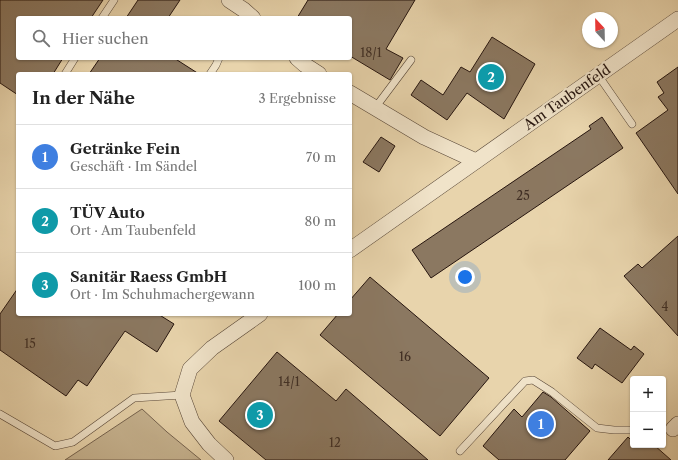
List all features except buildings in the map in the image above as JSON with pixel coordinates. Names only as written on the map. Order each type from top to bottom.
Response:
[{"type":"street","points":[[229,0],[246,15]]},
{"type":"street","name":"Am Taubenfeld","points":[[352,249],[678,19]]},
{"type":"street","points":[[299,60],[316,72]]},
{"type":"street","points":[[352,94],[424,137],[476,161]]},
{"type":"street","points":[[226,460],[209,444],[192,422],[182,395],[190,369],[212,348],[257,316]]},
{"type":"lane","points":[[103,16],[114,0]]},
{"type":"lane","points":[[65,72],[74,60]]},
{"type":"lane","points":[[211,72],[218,60]]},
{"type":"lane","points":[[374,108],[410,60]]},
{"type":"lane","points":[[598,75],[632,124]]},
{"type":"lane","points":[[460,451],[525,381],[529,380],[533,380],[552,392],[597,428],[630,430]]},
{"type":"lane","points":[[0,414],[55,446],[73,442],[134,398],[182,395]]},
{"type":"shaded area","points":[[142,409],[201,460],[65,460]]},
{"type":"place","name":"TÜV Auto","points":[[491,77]]},
{"type":"place","name":"Sanitär Raess GmbH","points":[[260,415]]},
{"type":"place","name":"Getränke Fein","points":[[541,424]]}]
